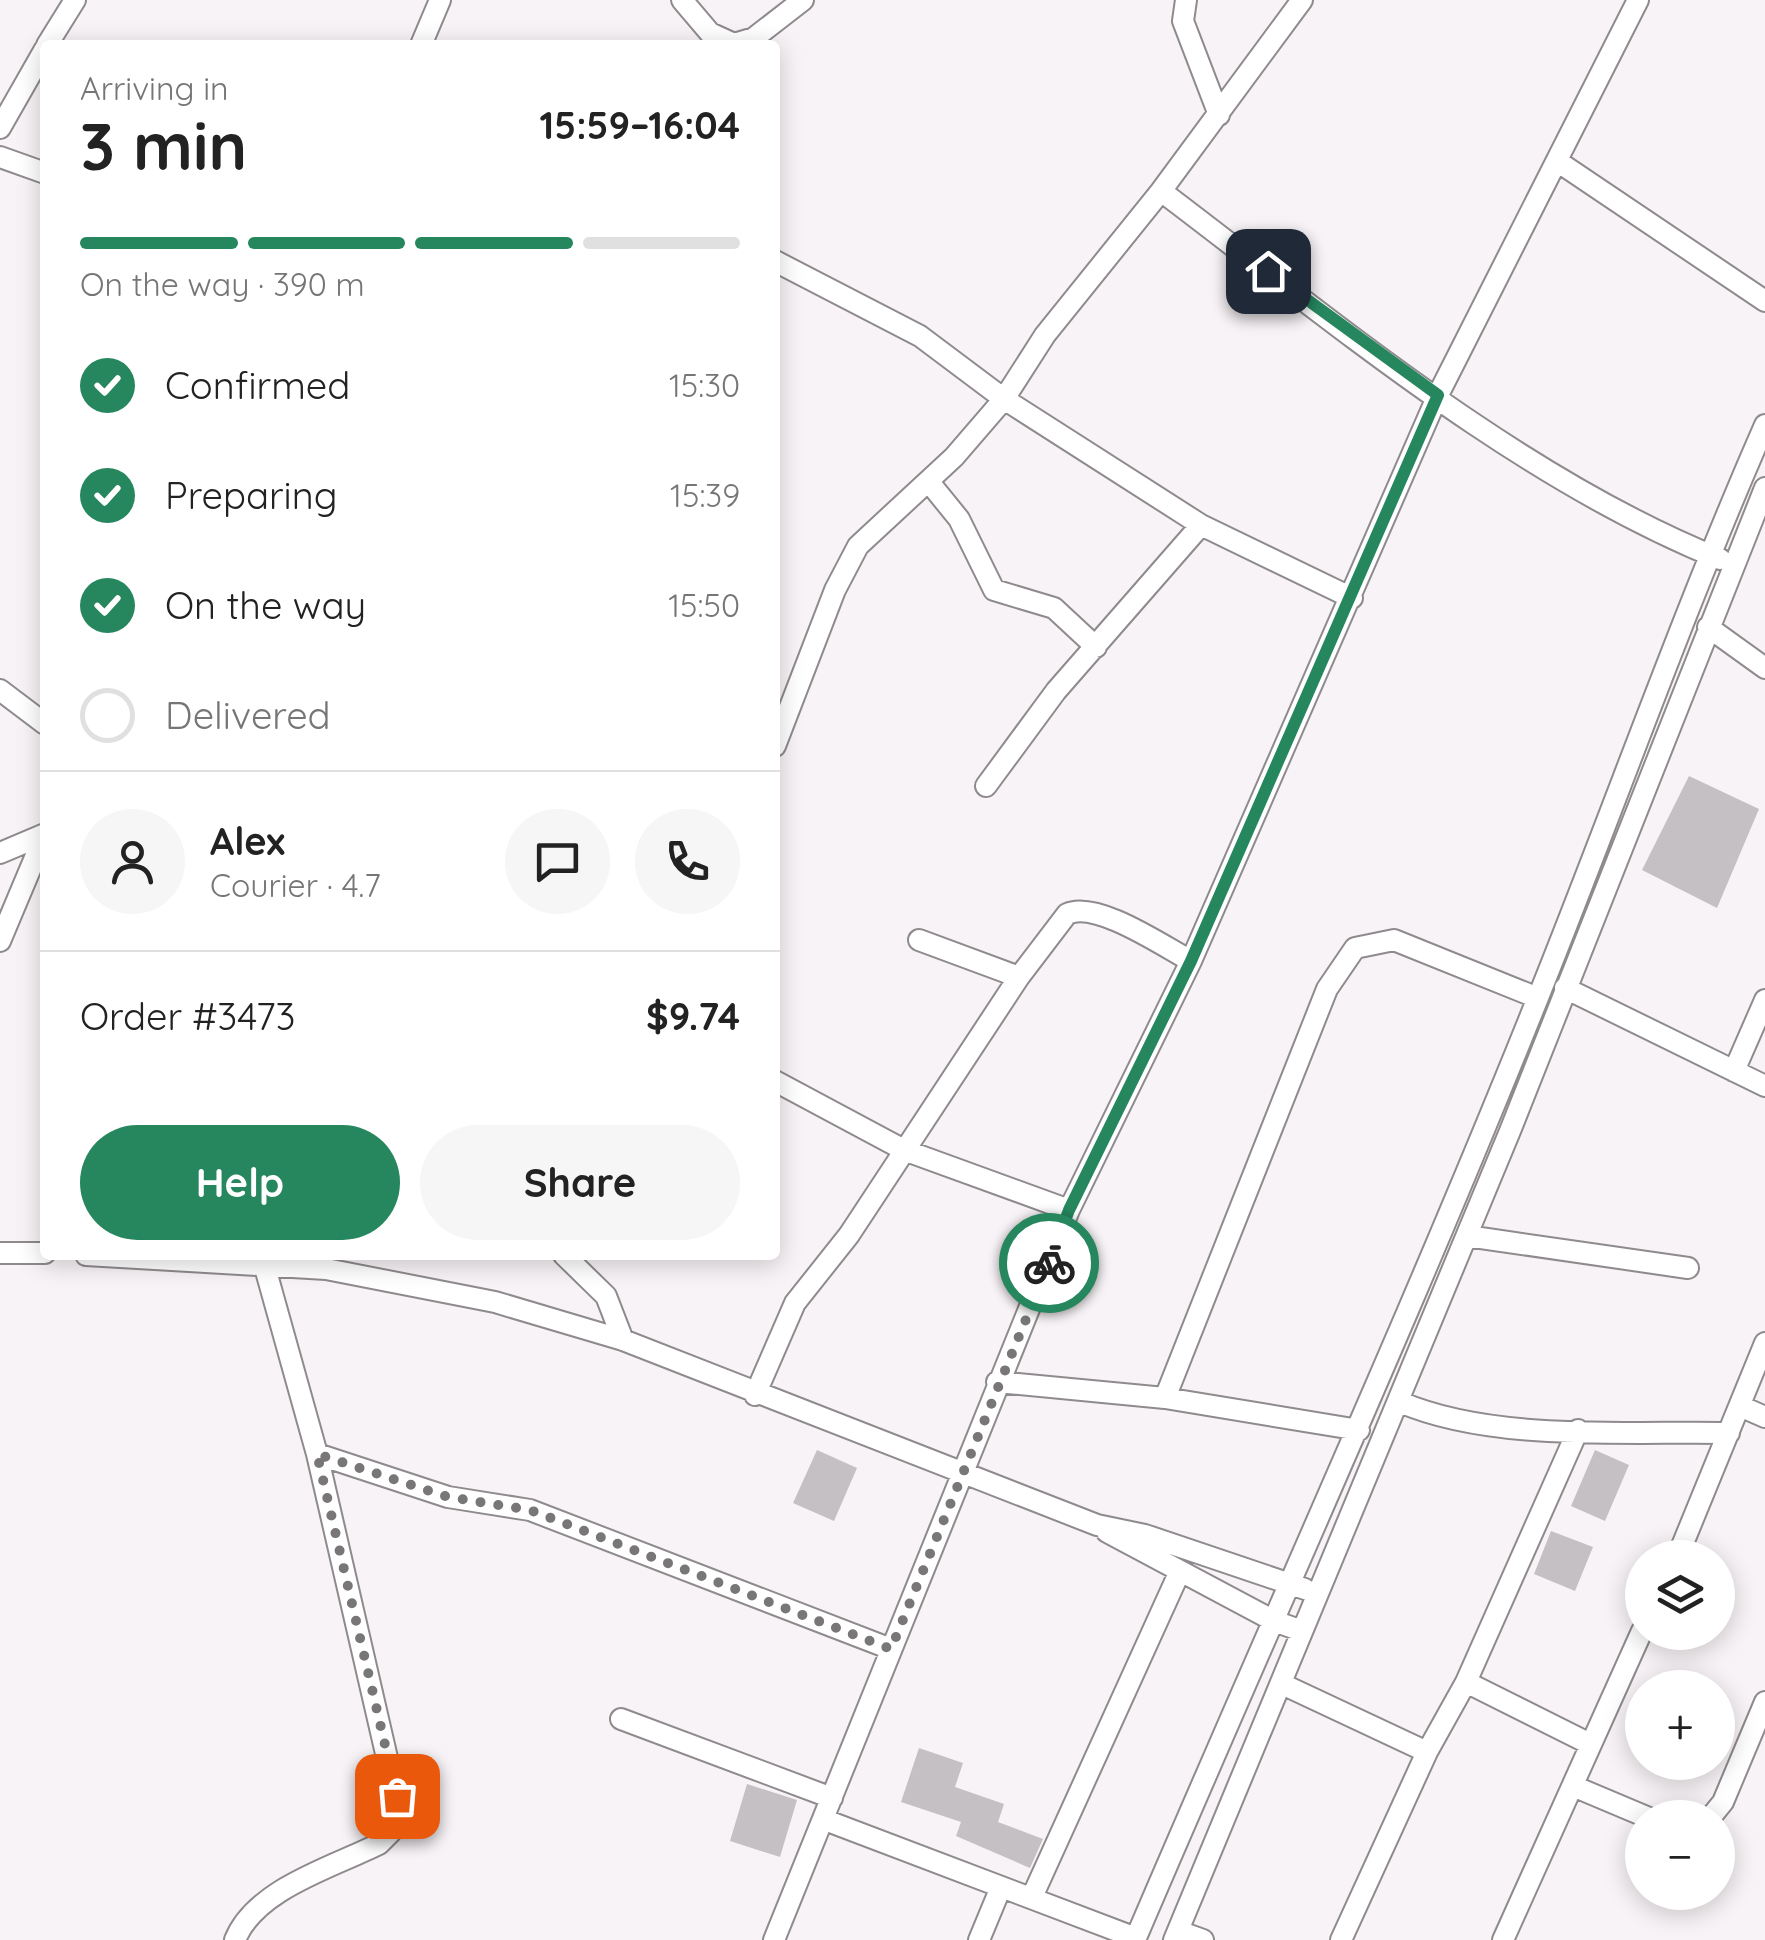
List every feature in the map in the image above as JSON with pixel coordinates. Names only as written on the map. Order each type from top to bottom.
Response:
[{"type":"street","points":[[50,40],[74,0]]},
{"type":"street","points":[[423,40],[440,0]]},
{"type":"street","points":[[682,0],[717,40]]},
{"type":"street","points":[[747,40],[803,0]]},
{"type":"street","points":[[1186,0],[1184,21],[1218,115]]},
{"type":"street","points":[[780,733],[847,564],[876,526],[929,482],[1004,399],[1045,335],[1161,191],[1302,0]]},
{"type":"street","points":[[774,1940],[1069,1210],[1191,961],[1438,395],[1638,0]]},
{"type":"street","points":[[0,128],[40,58]]},
{"type":"street","points":[[0,157],[40,171]]},
{"type":"street","points":[[1557,161],[1765,301]]},
{"type":"street","points":[[1161,191],[1544,469],[1732,564]]},
{"type":"street","points":[[780,264],[920,336],[1004,399],[1201,525],[1352,598]]},
{"type":"street","points":[[825,1820],[1135,1939],[1360,1430],[1538,998],[1708,554],[1765,425]]},
{"type":"street","points":[[929,482],[959,519],[994,590],[1054,608],[1096,647]]},
{"type":"street","points":[[1202,1940],[1176,1936],[1400,1402],[1765,488]]},
{"type":"street","points":[[986,786],[1056,690],[1201,525]]},
{"type":"street","points":[[1708,627],[1765,668]]},
{"type":"street","points":[[0,690],[40,720]]},
{"type":"street","points":[[0,852],[40,836]]},
{"type":"street","points":[[0,942],[40,846]]},
{"type":"street","points":[[755,1395],[795,1303],[848,1235],[1019,977],[1060,922],[1077,909],[1096,912],[1191,961]]},
{"type":"street","points":[[919,940],[1019,977]]},
{"type":"street","points":[[1164,1398],[1327,989],[1355,948],[1394,940],[1538,998]]},
{"type":"street","points":[[1565,988],[1765,1086]]},
{"type":"street","points":[[1734,1071],[1765,1000]]},
{"type":"street","points":[[780,1084],[904,1150],[1069,1210]]},
{"type":"street","points":[[1467,1236],[1688,1268]]},
{"type":"street","points":[[0,1253],[40,1253]]},
{"type":"street","points":[[185,1260],[326,1269],[460,1295],[623,1340],[755,1395],[1097,1525],[1274,1621],[1302,1631]]},
{"type":"street","points":[[569,1260],[606,1296],[618,1316],[623,1340]]},
{"type":"street","points":[[235,1940],[240,1928],[266,1902],[379,1844],[392,1832],[398,1810],[317,1454],[264,1264]]},
{"type":"street","points":[[1684,1540],[1765,1343]]},
{"type":"street","points":[[997,1382],[1164,1398],[1360,1430]]},
{"type":"street","points":[[1400,1402],[1458,1419],[1578,1430],[1728,1433]]},
{"type":"street","points":[[1740,1406],[1765,1416]]},
{"type":"street","points":[[1341,1940],[1427,1752],[1466,1682],[1578,1430]]},
{"type":"street","points":[[317,1454],[448,1497],[530,1510],[891,1649]]},
{"type":"street","points":[[1097,1525],[1145,1534],[1319,1593]]},
{"type":"street","points":[[1032,1897],[1180,1571]]},
{"type":"street","points":[[1503,1940],[1633,1650]]},
{"type":"street","points":[[1466,1682],[1590,1744]]},
{"type":"street","points":[[1282,1684],[1427,1752]]},
{"type":"street","points":[[1724,1800],[1765,1702]]},
{"type":"street","points":[[621,1719],[832,1798]]},
{"type":"street","points":[[1573,1786],[1625,1808]]},
{"type":"street","points":[[979,1940],[1001,1887]]},
{"type":"building","points":[[1689,776],[1759,809],[1717,908],[1642,870]]},
{"type":"building","points":[[817,1450],[857,1468],[834,1521],[793,1503]]},
{"type":"building","points":[[1595,1450],[1629,1465],[1605,1521],[1571,1506]]},
{"type":"building","points":[[1551,1531],[1593,1547],[1575,1591],[1534,1574]]},
{"type":"building","points":[[919,1748],[963,1763],[955,1787],[1004,1804],[998,1822],[1043,1839],[1030,1868],[956,1836],[961,1822],[901,1802]]},
{"type":"building","points":[[747,1784],[797,1800],[780,1857],[730,1841]]},
{"type":"way so far","points":[[397,1796],[317,1454],[387,1481],[448,1497],[530,1510],[891,1649],[997,1382],[1049,1263]]},
{"type":"route","points":[[1049,1263],[1069,1210],[1191,961],[1438,395],[1268,271]]}]
